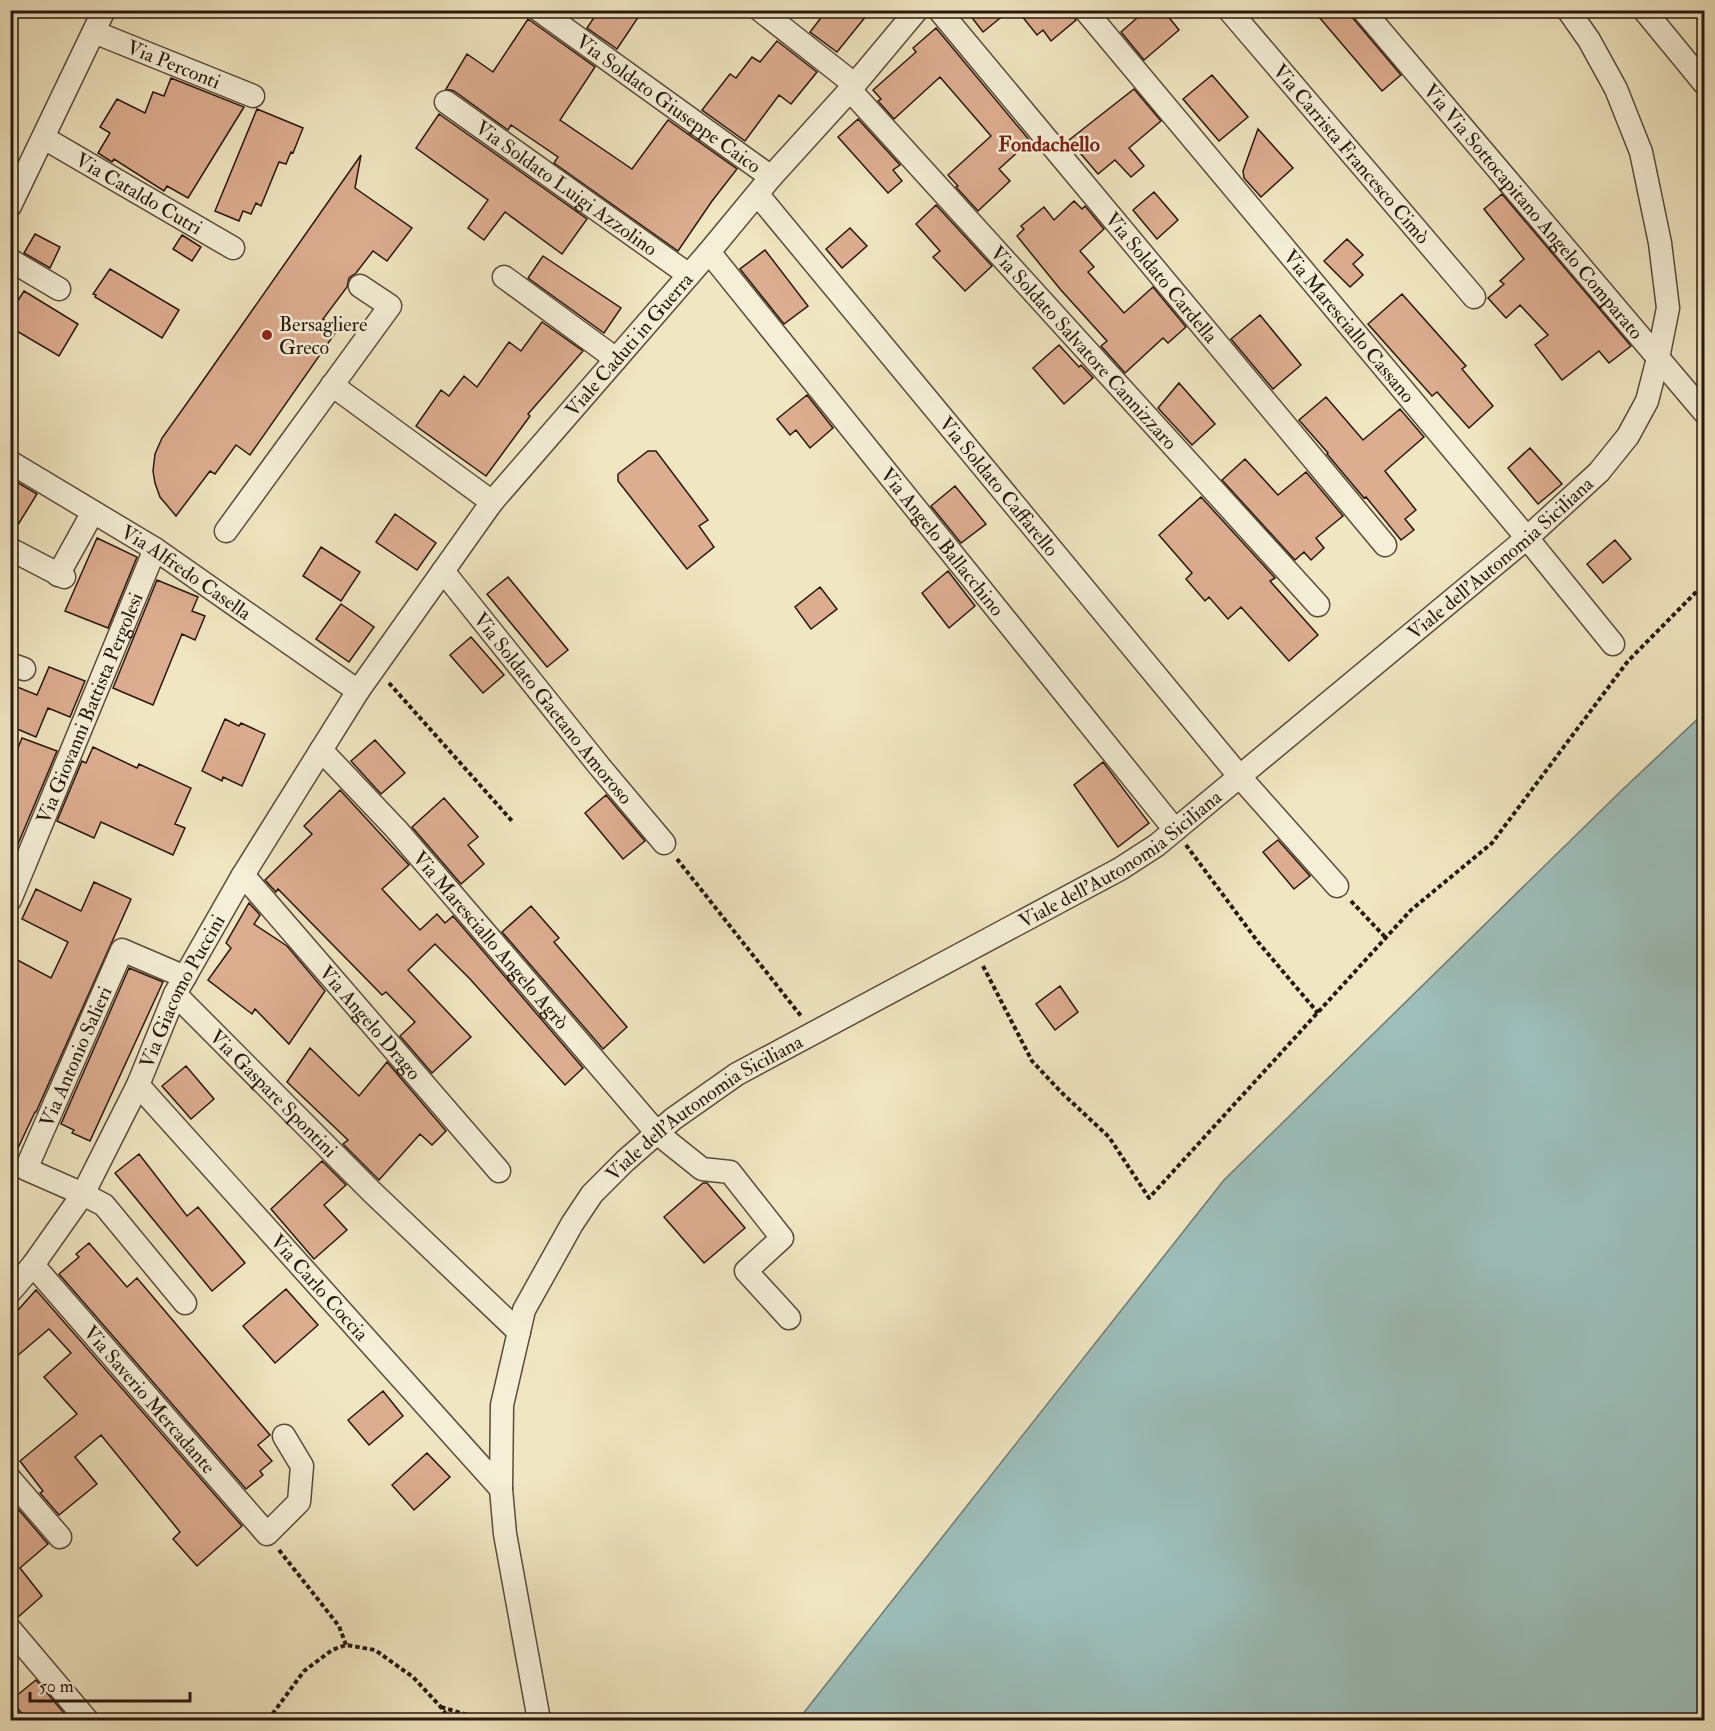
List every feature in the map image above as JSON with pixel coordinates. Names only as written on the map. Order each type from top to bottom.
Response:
[{"type":"street","points":[[10,206],[104,10]]},
{"type":"street","name":"Via Soldato Giuseppe Caico","points":[[539,10],[771,177]]},
{"type":"street","name":"Via Soldato Salvatore Cannizzaro","points":[[760,10],[852,87],[1318,605]]},
{"type":"street","name":"Viale Caduti in Guerra","points":[[358,691],[492,502],[917,10]]},
{"type":"street","name":"Via Soldato Cardella","points":[[939,10],[1385,545]]},
{"type":"street","name":"Via Maresciallo Cassano","points":[[1085,10],[1613,644]]},
{"type":"street","name":"Via Carrista Francesco Cimò","points":[[1229,10],[1474,297]]},
{"type":"street","name":"Via Via Sottocapitano Angelo Comparato","points":[[1363,10],[1704,412]]},
{"type":"street","name":"Viale dell'Autonomia Siciliana","points":[[539,1720],[505,1534],[501,1489],[502,1405],[524,1310],[572,1224],[592,1194],[673,1119],[738,1074],[1120,869],[1157,845],[1527,538],[1599,472],[1628,436],[1647,401],[1668,308],[1660,243],[1641,152],[1616,89],[1589,40],[1568,10]]},
{"type":"street","points":[[1644,10],[1704,83]]},
{"type":"street","name":"Via Perconti","points":[[94,32],[253,96]]},
{"type":"street","name":"Via Soldato Luigi Azzolino","points":[[446,102],[688,275]]},
{"type":"street","name":"Via Cataldo Cutri","points":[[44,138],[233,248]]},
{"type":"street","name":"Via Soldato Caffarello","points":[[758,195],[1240,777],[1337,886]]},
{"type":"street","name":"Via Angelo Ballacchino","points":[[709,252],[1175,830]]},
{"type":"street","points":[[10,260],[59,289]]},
{"type":"street","points":[[504,277],[616,359]]},
{"type":"street","points":[[226,531],[341,391],[390,306],[360,286]]},
{"type":"street","points":[[341,391],[492,502]]},
{"type":"street","name":"Via Alfredo Casella","points":[[10,462],[154,549],[358,691]]},
{"type":"street","points":[[10,549],[61,576],[93,512]]},
{"type":"street","name":"Via Giovanni Battista Pergolesi","points":[[10,900],[154,549]]},
{"type":"street","name":"Via Soldato Gaetano Amoroso","points":[[443,571],[664,843]]},
{"type":"street","name":"Via Giacomo Puccini","points":[[10,1292],[33,1265],[83,1194],[138,1085],[180,986],[243,875],[358,691]]},
{"type":"street","name":"Via Maresciallo Angelo Agrò","points":[[321,750],[396,829],[657,1133],[702,1169],[730,1172],[782,1238],[746,1271],[789,1318]]},
{"type":"street","name":"Via Angelo Drago","points":[[243,875],[499,1171]]},
{"type":"street","name":"Via Antonio Salieri","points":[[83,1194],[26,1168],[122,950],[180,986]]},
{"type":"street","name":"Via Gaspare Spontini","points":[[180,986],[372,1192],[519,1332]]},
{"type":"street","name":"Via Carlo Coccia","points":[[138,1085],[501,1489]]},
{"type":"street","points":[[83,1194],[104,1205],[185,1303]]},
{"type":"street","name":"Via Saverio Mercadante","points":[[33,1265],[267,1534]]},
{"type":"street","points":[[267,1534],[299,1502],[302,1466],[284,1436]]},
{"type":"street","points":[[10,1479],[60,1537]]},
{"type":"street","points":[[10,1629],[87,1720]]},
{"type":"path","points":[[973,947],[1032,1061],[1109,1137],[1149,1198],[1411,910],[1492,843],[1628,661],[1704,584]]},
{"type":"path","points":[[375,667],[512,821]]},
{"type":"path","points":[[1175,830],[1258,942],[1318,1013]]},
{"type":"path","points":[[664,843],[814,1033]]},
{"type":"path","points":[[1337,886],[1386,938]]},
{"type":"path","points":[[267,1534],[339,1626],[346,1645]]},
{"type":"path","points":[[268,1720],[304,1671],[332,1650],[346,1645],[375,1650],[413,1677],[450,1720]]},
{"type":"path","points":[[440,1706],[483,1720]]},
{"type":"water","points":[[1704,713],[1704,1720],[798,1720],[1224,1180],[1620,792]]},
{"type":"building","points":[[599,10],[643,10],[617,49],[587,28]]},
{"type":"building","points":[[827,10],[871,10],[837,52],[810,32]]},
{"type":"building","points":[[966,10],[1010,10],[983,32]]},
{"type":"building","points":[[1017,10],[1069,10],[1076,20],[1051,41],[1043,30],[1037,35]]},
{"type":"building","points":[[1146,10],[1163,10],[1179,30],[1144,60],[1121,32]]},
{"type":"building","points":[[1313,10],[1346,10],[1401,75],[1382,91]]},
{"type":"building","points":[[528,19],[595,67],[560,120],[632,169],[668,120],[737,169],[678,251],[554,163],[558,157],[511,125],[508,130],[454,91],[446,89],[467,54],[493,72]]},
{"type":"building","points":[[936,28],[1030,141],[999,169],[1010,181],[978,211],[948,175],[991,136],[940,77],[894,119],[878,101],[881,99],[873,90],[916,52],[913,48]]},
{"type":"building","points":[[777,41],[817,72],[791,104],[779,95],[745,141],[702,110],[730,74],[736,78],[752,57],[760,62]]},
{"type":"building","points":[[1212,75],[1248,117],[1219,141],[1183,99]]},
{"type":"building","points":[[171,78],[244,107],[188,198],[167,186],[164,191],[114,159],[112,162],[98,153],[110,133],[100,127],[117,99],[145,113],[153,92],[164,96]]},
{"type":"building","points":[[1134,89],[1161,121],[1129,148],[1144,166],[1131,177],[1115,160],[1098,174],[1069,140]]},
{"type":"building","points":[[257,109],[303,128],[286,164],[279,162],[261,206],[256,203],[251,214],[243,211],[239,221],[215,211]]},
{"type":"building","points":[[439,114],[587,219],[562,254],[505,212],[484,240],[468,228],[488,200],[416,148]]},
{"type":"building","points":[[858,119],[900,165],[893,170],[902,181],[888,193],[838,137]]},
{"type":"building","points":[[1258,129],[1293,168],[1261,197],[1244,178],[1243,171]]},
{"type":"building","points":[[361,155],[355,188],[412,228],[387,261],[373,251],[356,273],[349,278],[347,287],[323,319],[338,329],[250,455],[236,445],[215,474],[210,471],[176,516],[160,497],[155,483],[153,471],[155,454],[162,438]]},
{"type":"building","points":[[1154,192],[1178,220],[1157,239],[1133,210]]},
{"type":"building","points":[[1502,194],[1631,346],[1609,363],[1599,351],[1562,380],[1535,345],[1548,335],[1520,305],[1506,318],[1488,298],[1504,284],[1500,281],[1524,259],[1484,209]]},
{"type":"building","points":[[1074,201],[1082,209],[1085,206],[1104,229],[1080,251],[1094,267],[1088,272],[1124,313],[1153,287],[1186,327],[1168,343],[1163,338],[1125,373],[1101,346],[1107,341],[1060,289],[1017,236],[1024,229],[1021,226],[1044,207],[1054,220]]},
{"type":"building","points":[[936,205],[992,266],[965,291],[933,257],[940,251],[916,224]]},
{"type":"building","points":[[850,228],[867,246],[842,268],[826,249]]},
{"type":"building","points":[[35,234],[60,247],[50,268],[24,253]]},
{"type":"building","points":[[182,235],[201,247],[192,261],[173,249]]},
{"type":"building","points":[[1347,239],[1363,255],[1353,264],[1363,275],[1350,287],[1324,261]]},
{"type":"building","points":[[765,250],[808,306],[784,324],[740,269]]},
{"type":"building","points":[[543,256],[621,308],[604,333],[528,278]]},
{"type":"building","points":[[110,269],[179,310],[162,338],[95,297],[96,295],[93,294]]},
{"type":"building","points":[[24,291],[78,324],[59,356],[10,327],[10,313]]},
{"type":"building","points":[[1402,294],[1466,366],[1462,369],[1493,406],[1469,428],[1437,392],[1432,396],[1368,324]]},
{"type":"building","points":[[1260,315],[1301,365],[1273,389],[1231,339]]},
{"type":"building","points":[[542,322],[583,351],[528,414],[530,416],[486,476],[416,426],[441,390],[449,396],[464,376],[477,387],[509,342],[521,351]]},
{"type":"building","points":[[1059,345],[1079,367],[1081,365],[1093,378],[1064,404],[1033,368]]},
{"type":"building","points":[[1179,383],[1215,424],[1192,445],[1158,408]]},
{"type":"building","points":[[807,395],[833,428],[810,448],[796,430],[790,435],[777,419]]},
{"type":"building","points":[[1326,397],[1363,440],[1400,409],[1424,437],[1385,471],[1416,510],[1405,519],[1414,530],[1401,540],[1299,420]]},
{"type":"building","points":[[1530,448],[1562,484],[1538,504],[1508,468]]},
{"type":"building","points":[[648,451],[656,451],[708,520],[699,526],[714,547],[687,569],[618,481],[618,474]]},
{"type":"building","points":[[1245,459],[1278,495],[1306,472],[1343,516],[1316,538],[1324,548],[1311,560],[1304,552],[1295,560],[1222,480]]},
{"type":"building","points":[[10,478],[37,494],[11,536],[10,536]]},
{"type":"building","points":[[955,486],[986,524],[961,543],[931,506]]},
{"type":"building","points":[[1201,497],[1275,578],[1270,581],[1318,635],[1289,661],[1241,607],[1228,619],[1209,597],[1205,601],[1186,579],[1192,573],[1159,535]]},
{"type":"building","points":[[395,514],[436,543],[417,570],[376,542]]},
{"type":"building","points":[[97,538],[137,557],[108,628],[65,611]]},
{"type":"building","points":[[1615,540],[1631,559],[1603,583],[1587,564]]},
{"type":"building","points":[[321,547],[360,572],[341,601],[303,576]]},
{"type":"building","points":[[948,571],[975,606],[949,628],[922,593]]},
{"type":"building","points":[[508,577],[568,650],[547,667],[487,594]]},
{"type":"building","points":[[157,580],[198,597],[192,611],[205,616],[195,640],[182,634],[153,705],[113,688]]},
{"type":"building","points":[[820,587],[837,609],[811,629],[795,607]]},
{"type":"building","points":[[341,604],[374,627],[349,662],[316,639]]},
{"type":"building","points":[[471,637],[504,675],[483,693],[450,655]]},
{"type":"building","points":[[49,667],[85,681],[70,717],[48,708],[36,737],[10,726],[10,684],[37,695]]},
{"type":"building","points":[[225,719],[239,726],[241,723],[265,734],[242,786],[223,777],[222,781],[202,771]]},
{"type":"building","points":[[22,738],[57,751],[10,863],[10,767]]},
{"type":"building","points":[[375,740],[405,773],[381,794],[351,761]]},
{"type":"building","points":[[93,747],[137,768],[139,764],[191,788],[175,824],[185,828],[173,855],[101,822],[94,838],[57,821],[82,761],[86,763]]},
{"type":"building","points":[[1103,762],[1149,823],[1118,847],[1074,785]]},
{"type":"building","points":[[340,790],[409,865],[382,889],[420,930],[437,914],[445,923],[453,916],[583,1068],[565,1085],[470,979],[435,944],[408,970],[471,1037],[432,1073],[400,1036],[415,1022],[386,992],[382,995],[278,889],[276,892],[265,880],[312,834],[304,826]]},
{"type":"building","points":[[606,795],[645,841],[623,859],[585,813]]},
{"type":"building","points":[[444,798],[478,837],[468,845],[484,864],[461,884],[412,827]]},
{"type":"building","points":[[1278,840],[1310,876],[1294,889],[1263,852]]},
{"type":"building","points":[[94,882],[131,899],[10,1165],[10,956],[51,978],[68,942],[22,919],[36,889],[81,911]]},
{"type":"building","points":[[249,903],[260,915],[254,924],[287,946],[325,991],[289,1044],[255,1009],[252,1014],[208,980],[231,948],[226,943]]},
{"type":"building","points":[[531,906],[559,938],[554,942],[627,1027],[603,1049],[502,932]]},
{"type":"building","points":[[129,968],[163,982],[90,1141],[72,1133],[74,1130],[61,1124]]},
{"type":"building","points":[[1060,986],[1078,1012],[1055,1030],[1036,1004]]},
{"type":"building","points":[[310,1048],[359,1096],[387,1062],[446,1131],[432,1145],[420,1134],[379,1180],[343,1144],[348,1140],[287,1082]]},
{"type":"building","points":[[186,1066],[214,1099],[191,1119],[162,1086]]},
{"type":"building","points":[[139,1154],[187,1216],[198,1207],[245,1263],[212,1291],[115,1173]]},
{"type":"building","points":[[322,1161],[346,1185],[324,1205],[347,1230],[314,1259],[271,1209]]},
{"type":"building","points":[[703,1183],[707,1183],[745,1228],[704,1263],[664,1217]]},
{"type":"building","points":[[89,1243],[127,1287],[137,1278],[270,1435],[258,1445],[272,1461],[260,1471],[263,1475],[246,1489],[59,1274],[79,1257],[76,1254]]},
{"type":"building","points":[[286,1289],[318,1325],[275,1363],[243,1326]]},
{"type":"building","points":[[36,1290],[242,1526],[197,1566],[173,1539],[180,1532],[101,1435],[75,1457],[97,1484],[59,1515],[40,1493],[43,1491],[20,1461],[77,1414],[44,1377],[71,1353],[49,1329],[10,1362],[10,1319]]},
{"type":"building","points":[[383,1391],[403,1416],[369,1445],[348,1420]]},
{"type":"building","points":[[427,1453],[450,1477],[414,1510],[392,1485]]},
{"type":"building","points":[[19,1510],[48,1544],[20,1568],[42,1596],[17,1618],[10,1616],[10,1517]]},
{"type":"building","points":[[36,1680],[64,1713],[54,1720],[27,1720],[11,1700]]},
{"type":"place","name":"Bersagliere Greco","points":[[267,335]]},
{"type":"district","name":"Fondachello","points":[[1049,144]]}]
